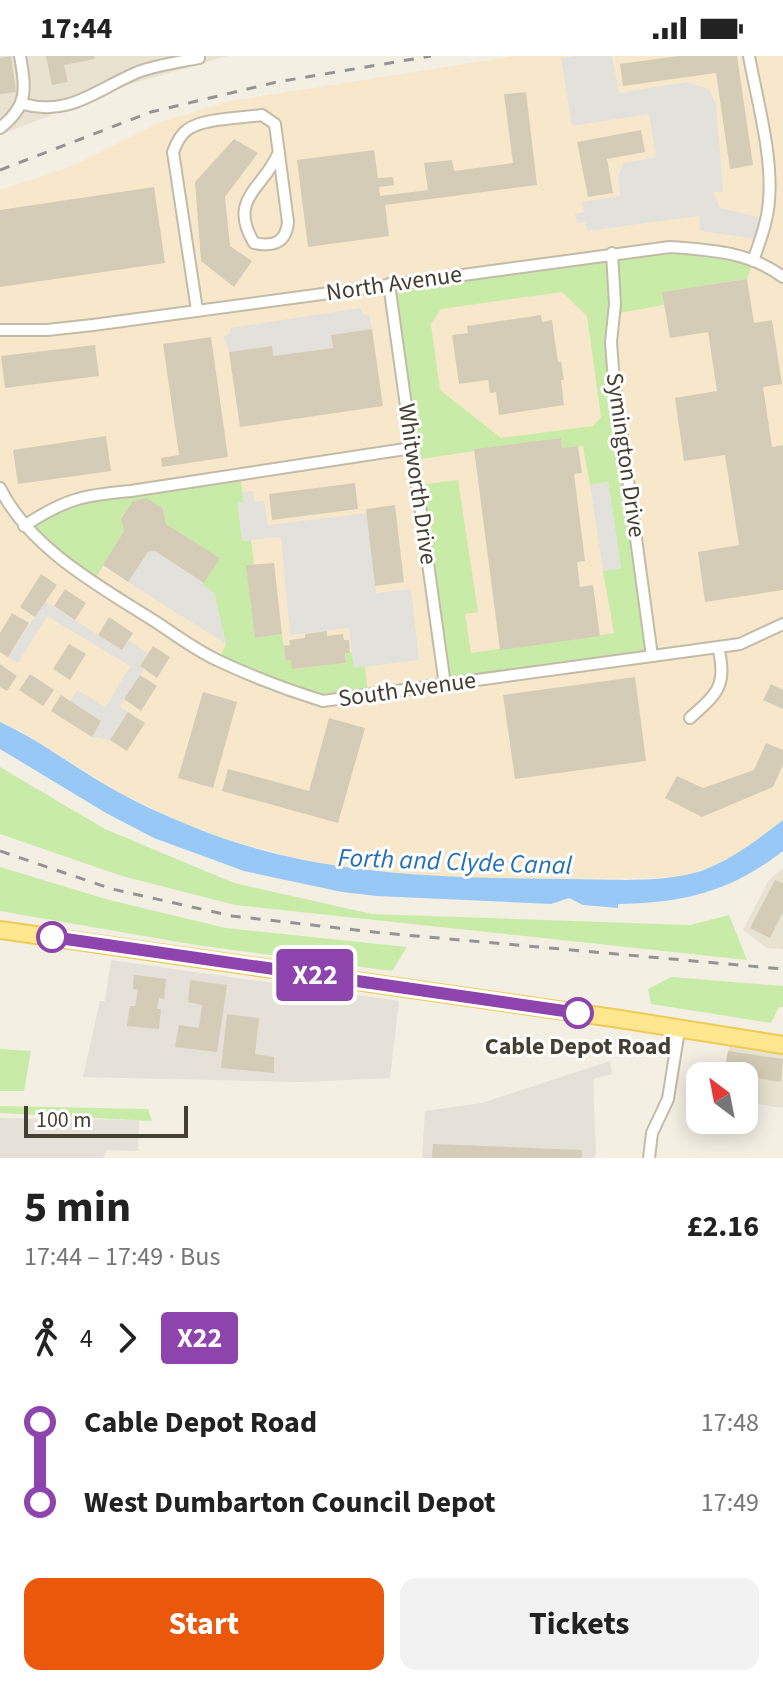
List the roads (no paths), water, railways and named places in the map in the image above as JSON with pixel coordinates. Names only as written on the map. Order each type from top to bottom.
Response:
[{"type":"main road","points":[[0,930],[783,1045]]},
{"type":"street","points":[[0,128],[13,118],[23,104],[20,56]]},
{"type":"street","points":[[23,104],[40,109],[67,107],[143,70],[199,56]]},
{"type":"street","points":[[749,56],[766,154],[770,199],[753,261]]},
{"type":"street","points":[[197,310],[173,152],[178,141],[185,131],[196,125],[262,115],[275,124],[279,152],[288,222],[287,234],[280,242],[268,246],[254,243],[247,231],[244,208],[247,197],[274,165],[279,152]]},
{"type":"street","name":"North Avenue","points":[[0,330],[47,330],[670,247],[722,251],[768,266],[783,277]]},
{"type":"street","name":"Symington Drive","points":[[612,253],[615,304],[611,342],[613,369],[652,656]]},
{"type":"street","name":"Whitworth Drive","points":[[389,284],[445,685]]},
{"type":"street","points":[[24,526],[61,504],[91,495],[412,448]]},
{"type":"street","name":"South Avenue","points":[[0,488],[24,526],[108,592],[201,651],[283,688],[323,701],[740,644],[783,624]]},
{"type":"street","points":[[690,718],[716,691],[721,680],[724,669],[718,647]]},
{"type":"street","points":[[649,1158],[652,1133],[668,1099],[679,1030]]},
{"type":"water","points":[[0,722],[116,791],[174,819],[232,841],[326,864],[374,871],[470,877],[669,878],[701,871],[723,861],[783,820],[783,851],[725,886],[685,898],[618,904],[618,908],[583,905],[569,898],[551,904],[342,892],[244,871],[154,838],[0,749]]},
{"type":"railway","points":[[0,170],[151,112],[277,82],[431,56]]},
{"type":"railway","points":[[0,851],[112,889],[232,916],[383,933],[783,969]]},
{"type":"place","name":"Cable Depot Road","points":[[578,1013]]},
{"type":"water label","name":"Forth and Clyde Canal","points":[[455,861]]}]
